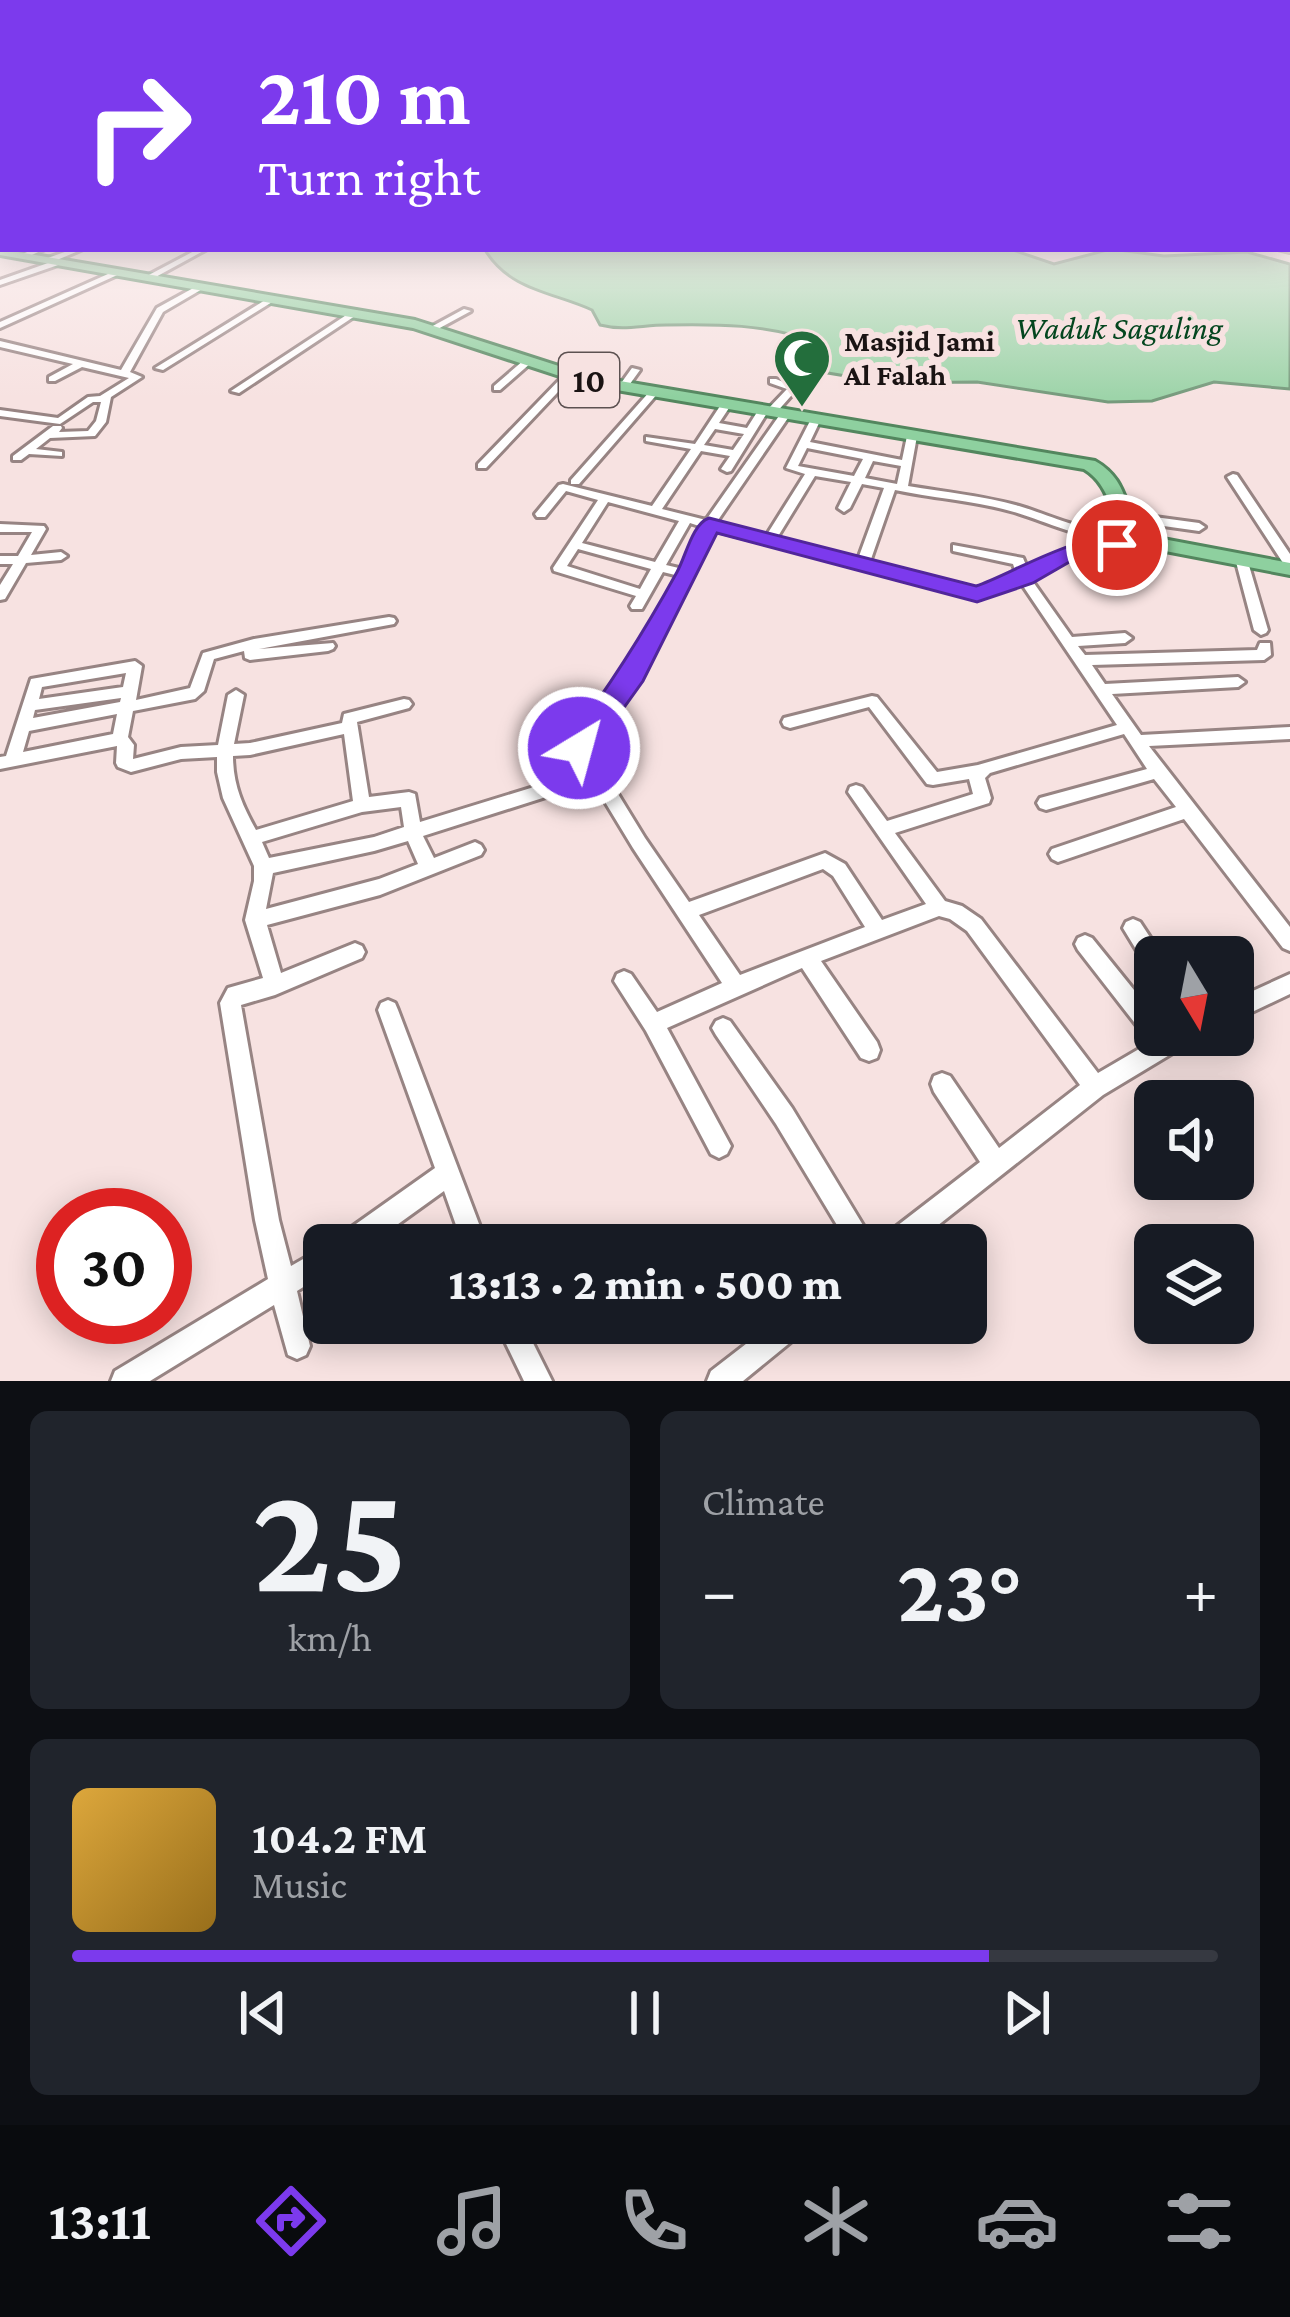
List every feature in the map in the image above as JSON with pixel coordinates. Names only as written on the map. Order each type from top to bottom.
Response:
[{"type":"highway","name":"10","points":[[101,268],[433,328],[569,375],[624,386],[644,399],[726,405],[1094,466],[1113,480],[1132,530]]},
{"type":"highway","points":[[1132,530],[1242,562],[1289,570]]},
{"type":"street","points":[[149,277],[165,268]]},
{"type":"street","points":[[0,325],[120,272]]},
{"type":"street","points":[[124,374],[162,308],[200,288]]},
{"type":"street","points":[[160,368],[273,299]]},
{"type":"street","points":[[433,328],[467,311]]},
{"type":"street","points":[[236,391],[357,312]]},
{"type":"street","points":[[0,344],[137,377],[104,398],[91,399],[60,421],[0,413]]},
{"type":"street","points":[[497,388],[527,362]]},
{"type":"street","points":[[52,379],[82,363]]},
{"type":"street","points":[[624,386],[635,370]]},
{"type":"street","points":[[482,466],[569,375]]},
{"type":"street","points":[[736,986],[594,775],[580,742],[629,681],[699,553],[709,524],[773,413],[793,388],[773,381]]},
{"type":"street","points":[[49,435],[91,434],[103,412],[104,398]]},
{"type":"street","points":[[610,437],[644,399]]},
{"type":"street","points":[[655,511],[726,405]]},
{"type":"street","points":[[58,454],[19,454],[77,412],[103,412]]},
{"type":"street","points":[[727,469],[750,432],[773,413]]},
{"type":"street","points":[[815,421],[792,468],[1017,509],[1033,519],[1070,524],[1078,530],[1118,536],[1132,530]]},
{"type":"street","points":[[713,425],[750,432]]},
{"type":"street","points":[[862,566],[896,488],[912,436]]},
{"type":"street","points":[[650,440],[736,454]]},
{"type":"street","points":[[802,443],[904,463]]},
{"type":"street","points":[[844,508],[869,458]]},
{"type":"street","points":[[769,542],[812,472]]},
{"type":"street","points":[[1233,477],[1289,570]]},
{"type":"street","points":[[541,514],[563,487],[977,594],[1024,578],[1080,547],[1132,530],[1199,527]]},
{"type":"street","points":[[605,498],[559,568],[640,600],[686,518]]},
{"type":"street","points":[[0,528],[40,529],[0,596]]},
{"type":"street","points":[[0,538],[34,538]]},
{"type":"street","points":[[573,544],[685,574]]},
{"type":"street","points":[[669,546],[699,553]]},
{"type":"street","points":[[958,548],[1018,560],[1024,578],[1158,772],[1290,941]]},
{"type":"street","points":[[0,560],[61,556]]},
{"type":"street","points":[[1082,660],[1264,655],[1242,562]]},
{"type":"street","points":[[28,706],[190,694],[196,691],[208,656],[389,621]]},
{"type":"street","points":[[1070,642],[1125,638]]},
{"type":"street","points":[[254,644],[250,655],[328,646]]},
{"type":"street","points":[[6,762],[38,682],[135,666],[119,740]]},
{"type":"street","points":[[1102,689],[1238,682]]},
{"type":"street","points":[[236,695],[224,753],[231,800],[255,836],[264,867],[264,891],[255,920],[274,985]]},
{"type":"street","points":[[23,726],[128,699]]},
{"type":"street","points":[[790,722],[872,701],[933,779],[1134,734],[1290,733]]},
{"type":"street","points":[[362,806],[350,716],[404,704]]},
{"type":"street","points":[[6,762],[119,740],[126,745],[124,764],[128,766],[201,750],[224,753],[349,727]]},
{"type":"street","points":[[882,830],[982,798],[978,771]]},
{"type":"street","points":[[1046,803],[1158,772]]},
{"type":"street","points":[[264,867],[413,832],[594,775]]},
{"type":"street","points":[[856,792],[939,908]]},
{"type":"street","points":[[255,836],[362,806],[409,799],[413,832],[428,868]]},
{"type":"street","points":[[1058,854],[1186,811]]},
{"type":"street","points":[[255,920],[380,887],[475,850]]},
{"type":"street","points":[[686,912],[825,861],[838,870],[878,931]]},
{"type":"street","points":[[652,1024],[736,986],[939,908],[974,925],[1095,1087]]},
{"type":"street","points":[[1132,928],[1137,936]]},
{"type":"street","points":[[1084,944],[1134,1001]]},
{"type":"street","points":[[297,1346],[230,1003],[235,995],[274,985],[355,952]]},
{"type":"street","points":[[807,958],[869,1050]]},
{"type":"street","points":[[625,981],[719,1146]]},
{"type":"street","points":[[1254,1002],[1289,986]]},
{"type":"street","points":[[388,1010],[467,1224]]},
{"type":"street","points":[[723,1028],[850,1224]]},
{"type":"street","points":[[921,1224],[1138,1056]]},
{"type":"street","points":[[942,1084],[997,1166]]},
{"type":"street","points":[[377,1224],[449,1173]]},
{"type":"street","points":[[125,1381],[303,1273]]},
{"type":"street","points":[[520,1344],[538,1381]]},
{"type":"street","points":[[721,1381],[768,1344]]},
{"type":"water","name":"Waduk Saguling","points":[[500,268],[1290,268],[1290,389],[1214,382],[1152,401],[1108,402],[977,382],[888,383],[828,373],[818,360],[815,342],[760,328],[600,325],[592,310],[533,289]]},
{"type":"place","name":"Masjid Jami Al Falah","points":[[802,409]]},
{"type":"route","points":[[579,748],[629,681],[699,553],[709,524],[977,594],[1024,578],[1080,547],[1117,545]]}]
